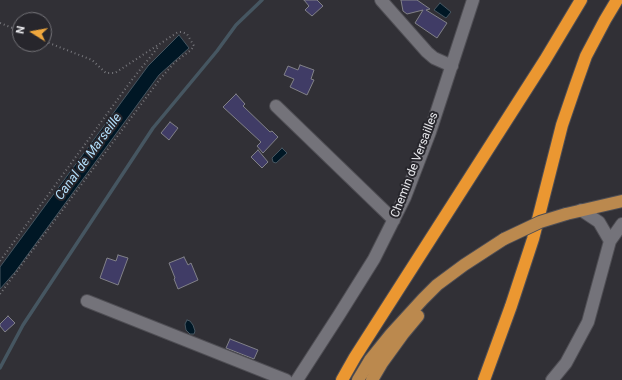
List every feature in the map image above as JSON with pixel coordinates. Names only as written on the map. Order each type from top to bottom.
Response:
[{"type":"highway","points":[[342,380],[355,357],[581,0]]},
{"type":"highway","points":[[484,380],[512,306],[533,239],[560,132],[575,87],[586,56],[617,0]]},
{"type":"main road","points":[[358,380],[370,360],[391,334],[423,299],[437,285],[464,265],[504,239],[540,222],[581,210],[622,201]]},
{"type":"main road","points":[[372,380],[382,363],[403,334],[428,305],[487,250]]},
{"type":"street","points":[[381,0],[427,52],[434,58],[452,66]]},
{"type":"street","name":"Chemin de Versailles","points":[[297,380],[374,259],[406,197],[430,132],[473,0]]},
{"type":"street","points":[[276,106],[394,220]]},
{"type":"street","points":[[581,210],[599,222],[610,241]]},
{"type":"street","points":[[552,380],[566,363],[588,322],[610,241],[622,224]]},
{"type":"street","points":[[88,300],[286,380]]},
{"type":"path","points":[[0,23],[12,28]]},
{"type":"path","points":[[0,294],[160,79],[175,62],[194,46],[187,34],[178,32],[114,73],[106,73],[92,60],[52,44]]},
{"type":"path","points":[[0,261],[131,81],[161,43]]},
{"type":"water","points":[[440,3],[451,12],[446,18],[434,10]]},
{"type":"water","name":"Canal de Marseille","points":[[179,35],[189,48],[159,75],[15,272],[0,289],[0,267],[148,66]]},
{"type":"water","points":[[282,148],[287,153],[276,163],[273,162],[272,158]]},
{"type":"water","points":[[187,320],[193,325],[195,331],[194,334],[190,334],[186,330],[185,324]]},
{"type":"building","points":[[304,0],[317,0],[323,6],[312,16],[305,10],[309,6]]},
{"type":"building","points":[[401,0],[417,0],[430,9],[426,10],[447,23],[437,38],[415,23],[423,10],[407,14],[403,11]]},
{"type":"building","points":[[300,65],[314,70],[311,79],[314,80],[307,95],[290,87],[294,79],[284,75],[288,66],[298,70]]},
{"type":"building","points":[[236,94],[245,104],[243,106],[270,132],[272,131],[278,137],[263,153],[257,146],[261,142],[223,107]]},
{"type":"building","points":[[170,122],[178,128],[169,140],[161,133]]},
{"type":"building","points":[[258,150],[268,162],[262,168],[251,157]]},
{"type":"building","points":[[118,255],[128,258],[118,285],[100,278],[107,258],[116,261]]},
{"type":"building","points":[[184,257],[188,265],[191,263],[198,280],[178,289],[169,263]]},
{"type":"building","points":[[8,316],[15,323],[5,332],[0,324]]},
{"type":"building","points":[[230,339],[258,350],[254,359],[226,348]]},
{"type":"waterway","points":[[0,368],[23,325],[153,128],[217,51],[236,25],[262,0]]}]
